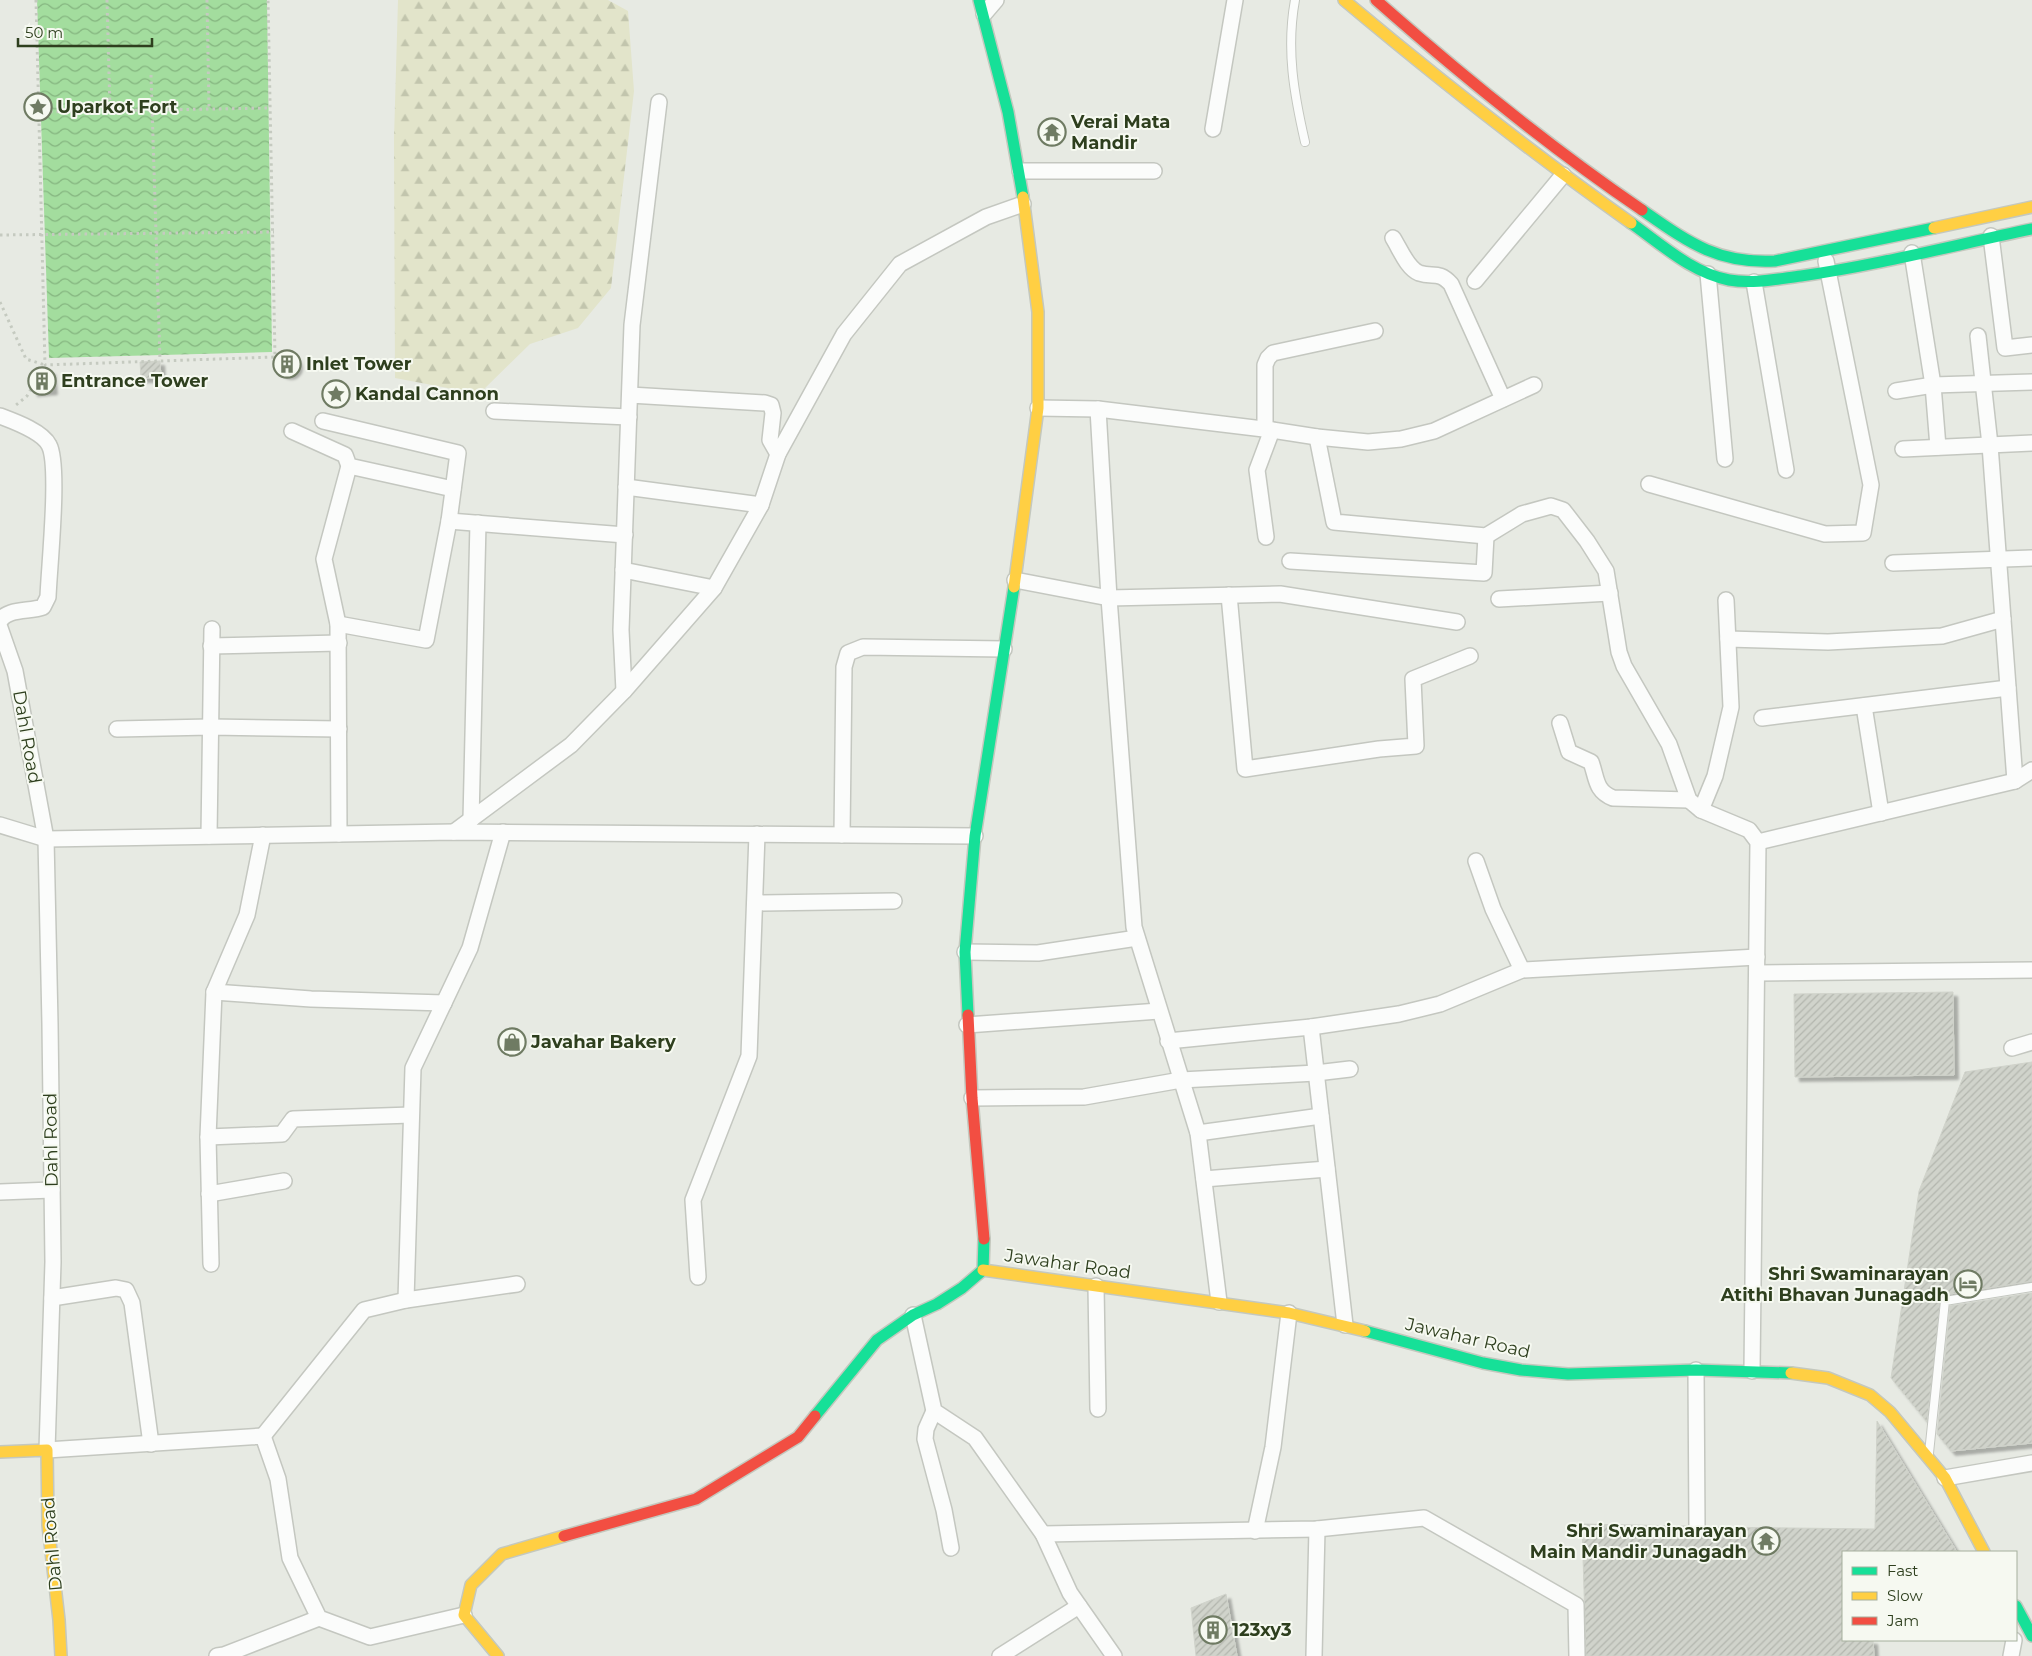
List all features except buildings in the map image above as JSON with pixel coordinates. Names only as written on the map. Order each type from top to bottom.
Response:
[{"type":"street","points":[[464,1615],[471,1585],[502,1554],[696,1499],[798,1437],[877,1340],[913,1314],[937,1304],[962,1288],[984,1270],[984,1238],[967,1025],[965,952],[975,836],[1015,580],[1038,408],[1038,312],[1020,171],[984,14],[979,0]]},
{"type":"street","points":[[984,14],[996,0]]},
{"type":"street","points":[[1213,129],[1235,0]]},
{"type":"street","points":[[1344,0],[1446,84],[1563,174],[1690,266],[1708,274],[1729,280],[1754,282],[1828,272],[1991,236],[2032,229]]},
{"type":"street","points":[[1376,0],[1457,70],[1575,165],[1680,236],[1703,249],[1726,258],[1747,262],[1775,262],[2032,207]]},
{"type":"street","points":[[1446,84],[1457,70]]},
{"type":"street","points":[[624,691],[621,630],[632,325],[659,102]]},
{"type":"street","points":[[1020,171],[1154,171]]},
{"type":"street","points":[[1474,281],[1563,174]]},
{"type":"street","points":[[454,832],[571,745],[624,691],[714,588],[761,505],[778,454],[844,334],[900,264],[986,217],[1023,204]]},
{"type":"street","points":[[1991,236],[2005,348],[2032,345]]},
{"type":"street","points":[[1393,238],[1411,267],[1418,272],[1444,276],[1451,284],[1503,399]]},
{"type":"street","points":[[1649,484],[1825,534],[1863,534],[1871,485],[1824,251]]},
{"type":"street","points":[[1912,253],[1932,385],[1938,447]]},
{"type":"street","points":[[1708,274],[1725,459]]},
{"type":"street","points":[[1754,282],[1786,470]]},
{"type":"street","points":[[1266,537],[1257,470],[1268,429],[1265,365],[1268,358],[1273,353],[1375,331]]},
{"type":"street","points":[[1978,336],[1990,445],[2015,781]]},
{"type":"street","points":[[1896,391],[1932,385],[2032,382]]},
{"type":"street","points":[[1038,408],[1098,409],[1368,442],[1402,439],[1434,431],[1534,385]]},
{"type":"street","points":[[630,395],[765,403],[771,405],[773,413],[770,440],[778,454]]},
{"type":"street","points":[[1098,409],[1109,598],[1134,927],[1198,1133],[1219,1302]]},
{"type":"street","points":[[494,411],[629,417]]},
{"type":"street","points":[[0,416],[27,428],[48,443],[52,455],[53,473],[48,597],[43,607],[36,610],[8,613],[1,622]]},
{"type":"street","points":[[323,421],[458,453],[449,521],[426,640],[338,624]]},
{"type":"street","points":[[292,431],[345,455],[349,466],[324,559],[338,624],[339,834]]},
{"type":"street","points":[[1317,437],[1334,522],[1486,536],[1522,514],[1551,506],[1563,510],[1587,541],[1606,571],[1619,652],[1624,666],[1669,744],[1689,800],[1701,810],[1749,830],[1758,842],[1752,1371]]},
{"type":"street","points":[[1903,449],[2032,443]]},
{"type":"street","points":[[349,466],[453,488]]},
{"type":"street","points":[[626,488],[761,505]]},
{"type":"street","points":[[449,521],[625,536]]},
{"type":"street","points":[[471,820],[478,523]]},
{"type":"street","points":[[1290,561],[1484,573],[1486,536]]},
{"type":"street","points":[[1893,563],[2032,558]]},
{"type":"street","points":[[623,570],[714,588]]},
{"type":"street","points":[[1015,580],[1109,598],[1280,594],[1457,622]]},
{"type":"street","points":[[1499,599],[1610,593]]},
{"type":"street","points":[[1229,595],[1245,769],[1379,749],[1416,746],[1413,679],[1470,656]]},
{"type":"street","points":[[1701,810],[1715,776],[1731,707],[1726,600]]},
{"type":"street","points":[[1728,639],[1828,642],[1942,636],[2003,619]]},
{"type":"street","name":"Dahl Road","points":[[1,622],[15,670],[46,839],[52,1190],[52,1298],[47,1450],[48,1525],[59,1620],[61,1656]]},
{"type":"street","points":[[209,836],[212,629]]},
{"type":"street","points":[[211,646],[339,643]]},
{"type":"street","points":[[842,835],[844,667],[848,653],[863,647],[1004,649]]},
{"type":"street","points":[[1762,718],[2008,688]]},
{"type":"street","points":[[1864,706],[1881,813]]},
{"type":"street","points":[[1560,722],[1569,752],[1572,755],[1586,758],[1591,762],[1599,787],[1604,794],[1613,798],[1689,800]]},
{"type":"street","points":[[117,729],[210,727],[339,729]]},
{"type":"street","points":[[1758,842],[2015,781],[2032,770]]},
{"type":"street","points":[[0,825],[46,839],[454,832],[975,836]]},
{"type":"street","points":[[406,1300],[413,1068],[470,948],[502,832]]},
{"type":"street","points":[[698,1277],[693,1200],[749,1056],[757,834]]},
{"type":"street","points":[[211,1264],[208,1137],[214,992],[247,915],[263,835]]},
{"type":"street","points":[[1476,861],[1493,909],[1522,970]]},
{"type":"street","points":[[755,903],[894,901]]},
{"type":"street","points":[[965,952],[1038,953],[1137,938]]},
{"type":"street","points":[[1168,1041],[1311,1026],[1399,1014],[1440,1004],[1522,970],[1757,958]]},
{"type":"street","points":[[1757,973],[2032,970]]},
{"type":"street","points":[[214,992],[444,1003]]},
{"type":"street","points":[[967,1025],[1159,1012]]},
{"type":"street","points":[[1311,1026],[1345,1325]]},
{"type":"street","points":[[2012,1048],[2032,1042]]},
{"type":"street","points":[[972,1098],[1084,1097],[1181,1080],[1316,1073],[1350,1069]]},
{"type":"street","points":[[208,1137],[282,1134],[293,1119],[412,1115]]},
{"type":"street","points":[[1198,1133],[1321,1116]]},
{"type":"street","points":[[1204,1180],[1327,1169]]},
{"type":"street","points":[[209,1194],[284,1181]]},
{"type":"street","points":[[0,1192],[52,1190]]},
{"type":"street","name":"Jawahar Road","points":[[984,1270],[1289,1313],[1345,1325],[1483,1363],[1521,1370],[1568,1374],[1696,1370],[1752,1371],[1800,1373],[1828,1378],[1870,1395],[1890,1412],[1945,1478],[1983,1551]]},
{"type":"street","points":[[0,1452],[263,1436],[364,1310],[406,1300],[518,1284]]},
{"type":"street","points":[[1096,1286],[1098,1409]]},
{"type":"street","points":[[52,1298],[116,1288],[126,1290],[132,1303],[151,1444]]},
{"type":"street","points":[[1255,1531],[1273,1446],[1289,1313]]},
{"type":"street","points":[[913,1314],[934,1411],[924,1439],[944,1510],[951,1548]]},
{"type":"street","points":[[1696,1370],[1697,1527]]},
{"type":"street","points":[[934,1411],[975,1438],[1043,1534],[1070,1592],[1114,1656]]},
{"type":"street","points":[[263,1436],[278,1480],[290,1558],[319,1618]]},
{"type":"street","points":[[1945,1478],[2032,1463]]},
{"type":"street","points":[[1043,1534],[1317,1529],[1424,1518],[1576,1605],[1577,1656]]},
{"type":"street","points":[[1314,1656],[1317,1529]]},
{"type":"street","points":[[1000,1656],[1079,1606]]},
{"type":"street","points":[[2020,1612],[2032,1636]]},
{"type":"street","points":[[217,1656],[319,1618],[370,1637],[464,1615]]},
{"type":"street","points":[[464,1615],[498,1656]]},
{"type":"street","points":[[2012,1656],[2014,1641]]},
{"type":"lane","points":[[1295,0],[1290,42],[1291,70],[1305,142]]},
{"type":"lane","points":[[1928,1458],[1945,1301],[2032,1287]]},
{"type":"path","points":[[27,396],[45,365],[40,235],[36,0]]},
{"type":"path","points":[[107,0],[110,111]]},
{"type":"path","points":[[207,0],[209,109]]},
{"type":"path","points":[[0,302],[26,359],[45,365],[275,357],[268,0]]},
{"type":"path","points":[[151,75],[160,360]]},
{"type":"path","points":[[37,112],[271,108]]},
{"type":"path","points":[[0,235],[274,232]]},
{"type":"green space","points":[[398,0],[608,0],[628,11],[634,91],[611,288],[578,328],[530,344],[479,394],[395,378],[394,138]]},
{"type":"water","points":[[37,0],[267,0],[272,352],[49,358]]},
{"type":"traffic: fast","points":[[979,0],[1008,112],[1023,197]]},
{"type":"traffic: fast","points":[[1642,210],[1674,232],[1704,249],[1736,259],[1755,261],[1775,261],[1934,228]]},
{"type":"traffic: fast","points":[[1631,223],[1677,257],[1702,271],[1729,280],[1747,281],[1765,281],[1859,266],[2032,229]]},
{"type":"traffic: fast","points":[[968,1015],[965,952],[975,836],[1014,587]]},
{"type":"traffic: fast","points":[[815,1416],[877,1340],[913,1315],[937,1304],[962,1288],[983,1270],[984,1239]]},
{"type":"traffic: fast","points":[[1365,1331],[1483,1363],[1521,1370],[1568,1374],[1696,1370],[1791,1373]]},
{"type":"traffic: fast","points":[[2017,1608],[2032,1636]]},
{"type":"traffic: slow","points":[[1344,0],[1485,115],[1631,223]]},
{"type":"traffic: slow","points":[[1014,587],[1038,408],[1038,312],[1023,197]]},
{"type":"traffic: slow","points":[[1934,228],[2032,207]]},
{"type":"traffic: slow","points":[[983,1270],[1289,1313],[1365,1331]]},
{"type":"traffic: slow","points":[[1791,1373],[1828,1378],[1870,1395],[1890,1412],[1945,1478],[1983,1551]]},
{"type":"traffic: slow","points":[[0,1452],[47,1450],[48,1525],[59,1620],[61,1656]]},
{"type":"traffic: slow","points":[[498,1656],[464,1615],[471,1585],[502,1554],[564,1536]]},
{"type":"traffic: jam","points":[[1376,0],[1506,109],[1573,161],[1642,210]]},
{"type":"traffic: jam","points":[[968,1015],[972,1098],[984,1239]]},
{"type":"traffic: jam","points":[[564,1536],[696,1499],[798,1437],[815,1416]]},
{"type":"place","name":"Uparkot Fort","points":[[38,107]]},
{"type":"place","name":"Verai Mata Mandir","points":[[1052,132]]},
{"type":"place","name":"Inlet Tower","points":[[287,364]]},
{"type":"place","name":"Entrance Tower","points":[[42,381]]},
{"type":"place","name":"Kandal Cannon","points":[[336,394]]},
{"type":"place","name":"Javahar Bakery","points":[[512,1042]]},
{"type":"place","name":"Shri Swaminarayan Atithi Bhavan Junagadh","points":[[1968,1284]]},
{"type":"place","name":"Shri Swaminarayan Main Mandir Junagadh","points":[[1766,1541]]},
{"type":"place","name":"123xy3","points":[[1213,1630]]}]
